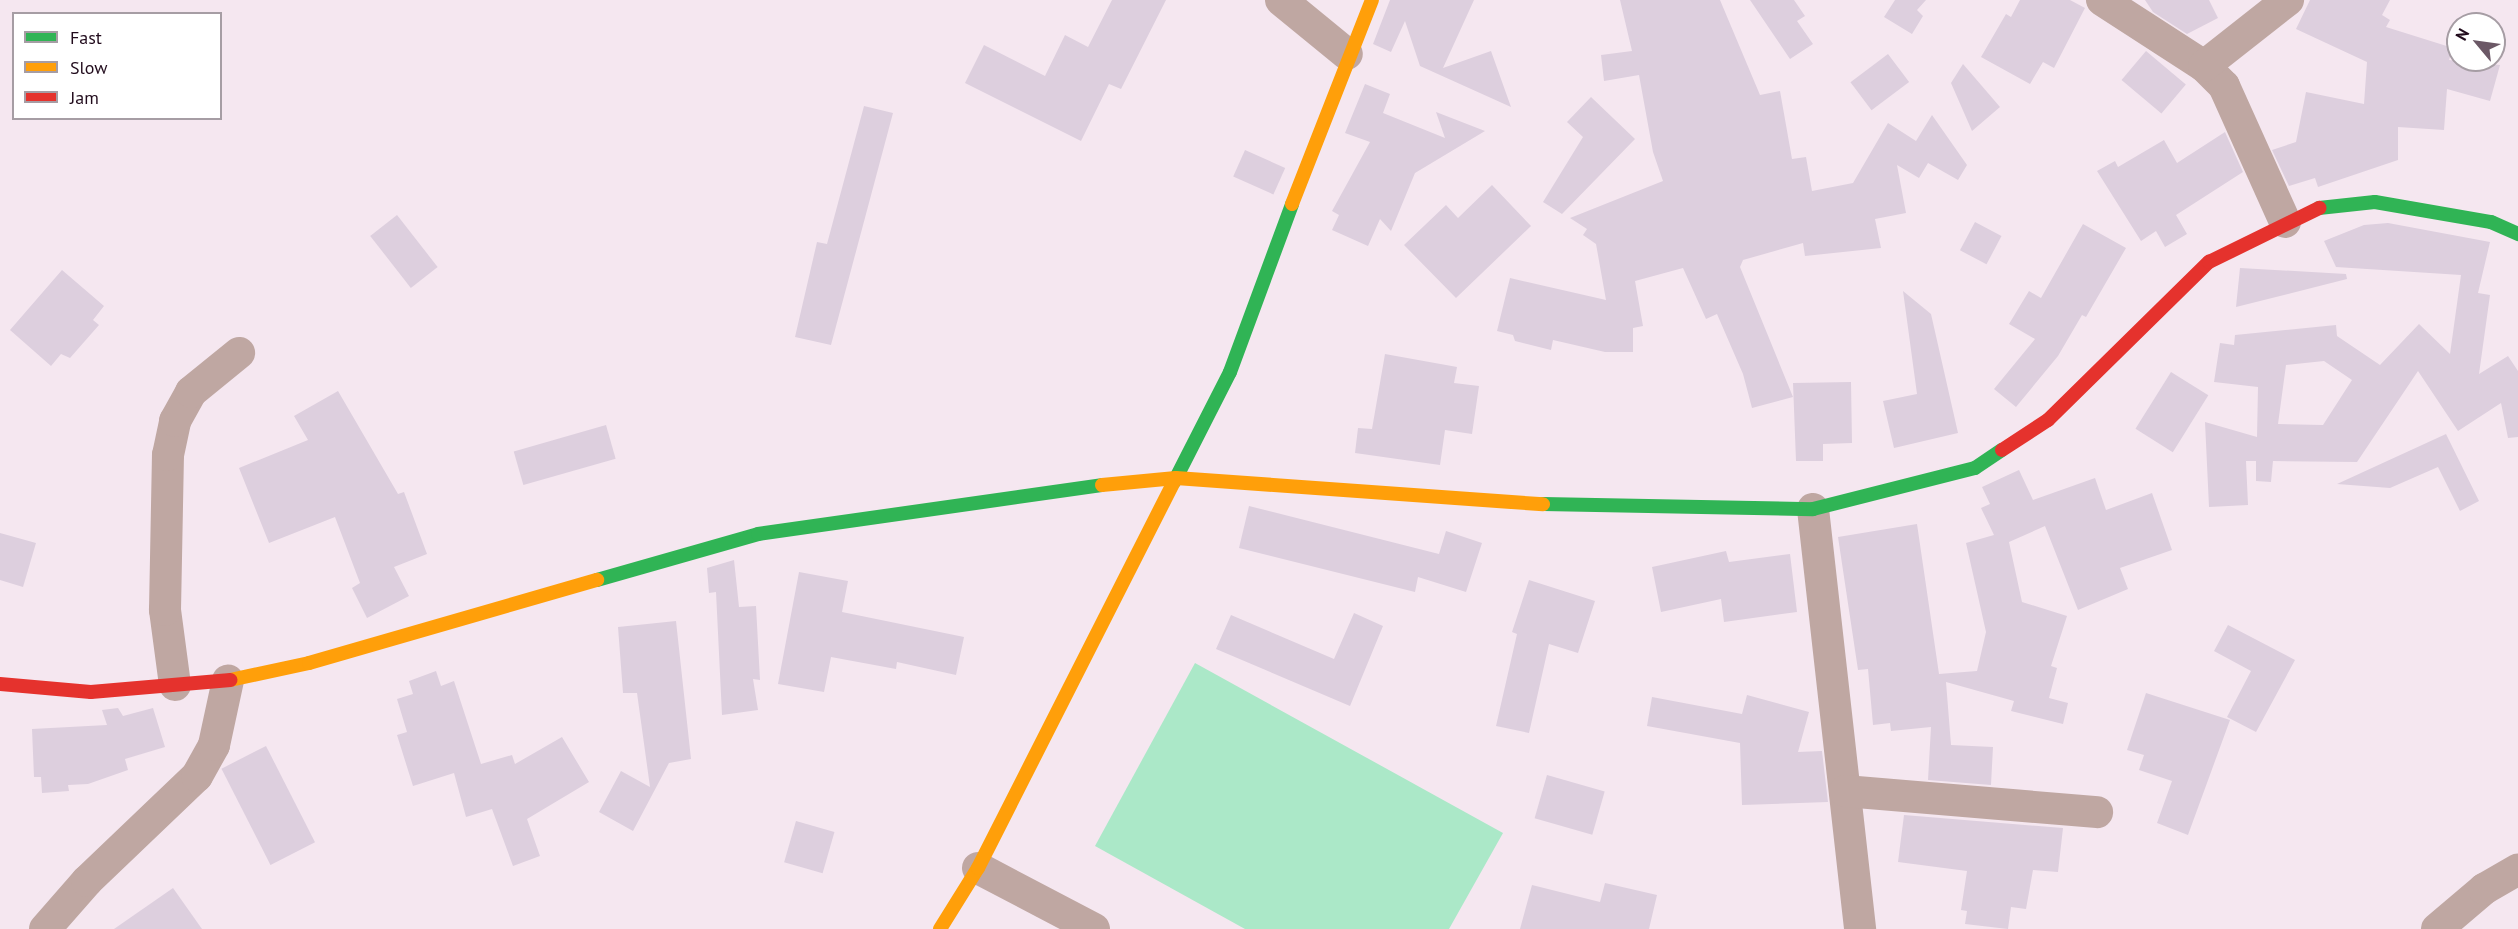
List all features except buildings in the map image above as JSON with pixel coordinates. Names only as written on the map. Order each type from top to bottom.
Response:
[{"type":"street","points":[[1281,0],[1347,54]]},
{"type":"street","points":[[940,929],[978,868],[1230,372],[1347,54],[1372,0]]},
{"type":"street","points":[[2102,0],[2204,66],[2224,86],[2285,222]]},
{"type":"street","points":[[2204,66],[2288,0]]},
{"type":"street","points":[[0,684],[91,692],[228,680],[309,663],[758,534],[891,511],[1176,478],[1524,504],[1813,509],[1975,468],[2048,420],[2209,262],[2285,222],[2323,206],[2375,202],[2491,222],[2518,234]]},
{"type":"street","points":[[175,685],[165,610],[163,535],[170,444],[175,422],[191,392],[239,353]]},
{"type":"street","points":[[1813,509],[1860,929]]},
{"type":"street","points":[[45,929],[87,881],[197,776],[214,745],[228,680]]},
{"type":"street","points":[[1845,791],[2097,812]]},
{"type":"street","points":[[978,868],[1095,929]]},
{"type":"street","points":[[2437,929],[2484,889],[2518,869]]},
{"type":"green space","points":[[1195,663],[1503,833],[1449,929],[1245,929],[1095,846]]},
{"type":"traffic: fast","points":[[2319,208],[2375,202],[2491,222],[2518,234]]},
{"type":"traffic: fast","points":[[1174,482],[1230,372],[1292,204]]},
{"type":"traffic: fast","points":[[1543,504],[1813,509],[1975,468],[2002,450]]},
{"type":"traffic: fast","points":[[597,580],[758,534],[1102,485]]},
{"type":"traffic: slow","points":[[1292,204],[1372,0]]},
{"type":"traffic: slow","points":[[1102,485],[1176,478],[1543,504]]},
{"type":"traffic: slow","points":[[940,929],[978,868],[1174,482]]},
{"type":"traffic: slow","points":[[230,680],[309,663],[597,580]]},
{"type":"traffic: jam","points":[[2002,450],[2048,420],[2209,262],[2319,208]]},
{"type":"traffic: jam","points":[[0,684],[91,692],[230,680]]}]
